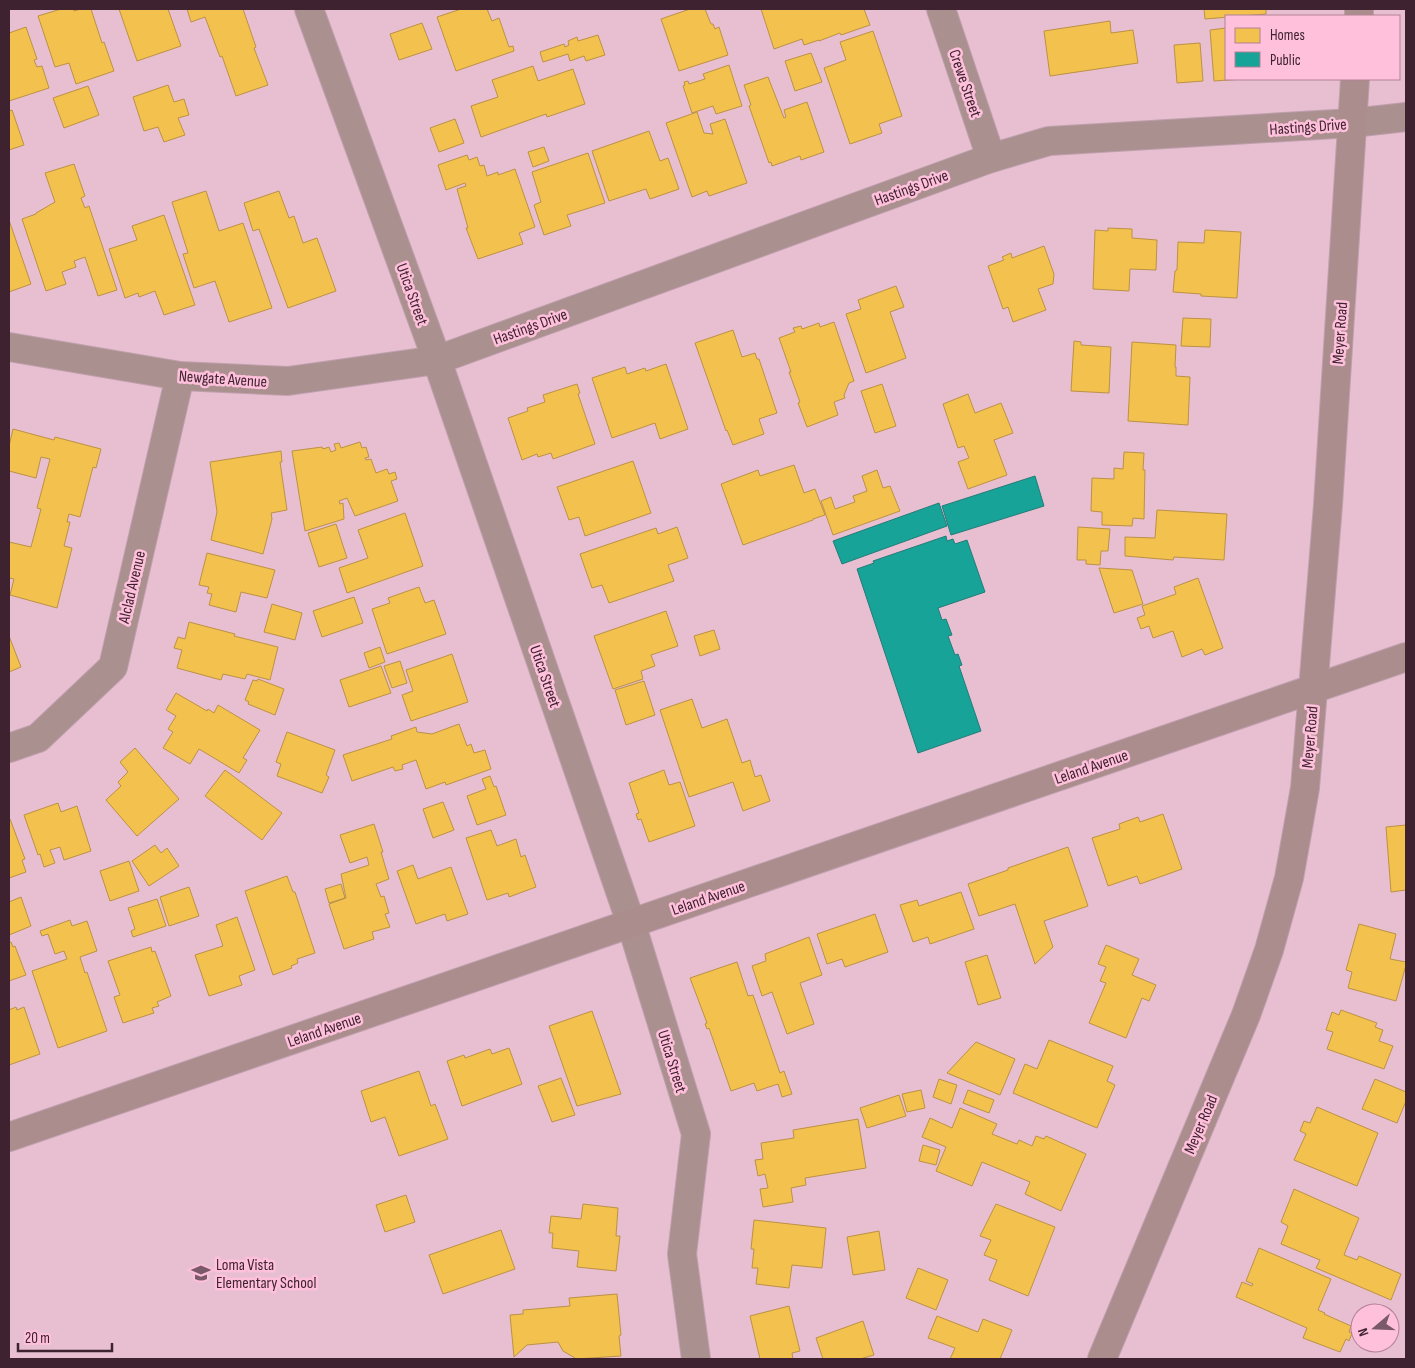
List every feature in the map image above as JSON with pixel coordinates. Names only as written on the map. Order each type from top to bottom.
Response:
[{"type":"street","name":"Utica Street","points":[[309,9],[437,360],[631,924],[696,1134],[682,1254],[696,1359]]},
{"type":"street","name":"Crewe Street","points":[[941,9],[991,158]]},
{"type":"street","name":"Meyer Road","points":[[1102,1359],[1246,1015],[1269,950],[1289,878],[1304,788],[1313,689],[1328,505],[1355,80]]},
{"type":"street","name":"Hastings Drive","points":[[437,360],[991,158],[1050,141],[1352,123],[1406,118]]},
{"type":"street","name":"Newgate Avenue","points":[[9,347],[180,376],[288,382],[437,360]]},
{"type":"street","name":"Alclad Avenue","points":[[9,748],[38,738],[112,667],[180,376]]},
{"type":"street","name":"Leland Avenue","points":[[9,1137],[1406,657]]},
{"type":"building: Homes","points":[[61,9],[73,9],[74,11],[91,9],[102,43],[104,42],[114,71],[76,84],[69,63],[55,67],[38,16]]},
{"type":"building: Homes","points":[[119,9],[168,9],[181,46],[137,61]]},
{"type":"building: Homes","points":[[187,9],[243,9],[256,47],[254,48],[268,85],[236,96],[222,56],[220,57],[205,17],[191,22]]},
{"type":"building: Homes","points":[[461,9],[487,9],[492,21],[499,18],[509,47],[513,46],[514,51],[456,71],[437,17]]},
{"type":"building: Homes","points":[[690,9],[705,9],[711,24],[713,24],[715,29],[719,27],[728,55],[679,71],[661,19]]},
{"type":"building: Homes","points":[[761,9],[864,9],[870,25],[804,45],[802,39],[774,49]]},
{"type":"building: Homes","points":[[1204,9],[1266,9],[1266,14],[1225,15],[1225,17],[1205,19]]},
{"type":"building: Homes","points":[[1110,21],[1111,33],[1133,30],[1138,63],[1050,76],[1044,31]]},
{"type":"building: Homes","points":[[422,23],[432,49],[399,60],[390,34]]},
{"type":"building: Homes","points":[[26,27],[37,59],[34,60],[37,67],[42,66],[49,88],[9,101],[9,33]]},
{"type":"building: Homes","points":[[1225,28],[1225,80],[1228,80],[1214,81],[1210,30]]},
{"type":"building: Homes","points":[[873,31],[902,116],[879,124],[882,133],[850,144],[824,68],[846,60],[840,42]]},
{"type":"building: Homes","points":[[598,35],[605,55],[586,61],[584,56],[570,61],[568,54],[543,62],[540,52],[564,44],[565,47],[569,45],[568,41],[577,37],[578,41]]},
{"type":"building: Homes","points":[[1200,43],[1203,81],[1177,83],[1174,45]]},
{"type":"building: Homes","points":[[811,53],[822,82],[795,91],[785,61]]},
{"type":"building: Homes","points":[[729,65],[742,106],[716,114],[713,106],[692,113],[683,86],[685,85],[684,82],[688,81],[689,84],[705,79],[703,74]]},
{"type":"building: Homes","points":[[533,66],[538,81],[573,69],[585,104],[547,117],[546,114],[481,137],[471,106],[498,97],[492,80]]},
{"type":"building: Homes","points":[[768,77],[784,118],[786,117],[784,110],[807,102],[824,152],[801,160],[800,156],[772,166],[771,162],[769,163],[749,106],[751,105],[744,85]]},
{"type":"building: Homes","points":[[168,85],[174,102],[184,99],[189,115],[178,118],[185,135],[164,142],[158,127],[144,131],[133,97]]},
{"type":"building: Homes","points":[[88,86],[99,115],[64,128],[53,98]]},
{"type":"building: Homes","points":[[12,110],[24,145],[9,150],[9,111]]},
{"type":"building: Homes","points":[[697,112],[704,133],[713,134],[710,124],[725,119],[747,183],[709,196],[707,191],[692,197],[666,123]]},
{"type":"building: Homes","points":[[455,119],[464,143],[439,152],[430,128]]},
{"type":"building: Homes","points":[[649,131],[660,161],[668,158],[679,189],[650,199],[646,189],[609,201],[592,151]]},
{"type":"building: Homes","points":[[544,147],[549,161],[533,167],[528,152]]},
{"type":"building: Homes","points":[[588,153],[605,203],[567,215],[571,226],[544,235],[534,205],[541,202],[532,172]]},
{"type":"building: Homes","points":[[467,155],[469,160],[477,157],[480,166],[484,165],[487,176],[498,172],[498,175],[515,169],[535,227],[519,233],[523,244],[478,259],[466,228],[468,228],[457,189],[466,186],[465,183],[446,190],[438,165]]},
{"type":"building: Homes","points":[[74,164],[85,196],[81,198],[85,208],[89,206],[117,290],[98,296],[85,257],[74,261],[76,267],[62,272],[66,284],[46,291],[22,219],[36,214],[55,202],[45,173]]},
{"type":"building: Homes","points":[[206,191],[219,231],[243,223],[272,308],[229,322],[215,281],[194,288],[183,254],[188,253],[172,202]]},
{"type":"building: Homes","points":[[279,191],[289,218],[294,216],[303,243],[317,238],[336,291],[288,308],[259,229],[253,231],[244,203]]},
{"type":"building: Homes","points":[[164,215],[195,305],[164,315],[155,291],[139,297],[138,293],[125,298],[109,249],[137,240],[132,226]]},
{"type":"building: Homes","points":[[9,220],[31,284],[9,292]]},
{"type":"building: Homes","points":[[1108,228],[1132,229],[1132,238],[1157,240],[1156,270],[1130,269],[1129,291],[1093,289],[1095,230],[1108,231]]},
{"type":"building: Homes","points":[[1205,230],[1241,232],[1237,298],[1173,292],[1175,271],[1177,270],[1178,242],[1204,243]]},
{"type":"building: Homes","points":[[1044,246],[1054,274],[1053,284],[1038,289],[1046,310],[1013,322],[1008,307],[1003,309],[988,266],[1004,260],[1002,257],[1011,253],[1012,258]]},
{"type":"building: Homes","points":[[896,286],[904,307],[890,312],[906,358],[866,373],[846,314],[861,309],[858,300]]},
{"type":"building: Homes","points":[[1183,318],[1211,319],[1210,347],[1181,346]]},
{"type":"building: Homes","points":[[834,322],[854,381],[849,383],[844,395],[845,398],[834,402],[838,415],[807,427],[779,338],[795,332],[793,328],[801,326],[802,329],[819,323],[820,327]]},
{"type":"building: Homes","points":[[733,330],[742,357],[755,353],[757,359],[759,359],[777,413],[759,419],[764,434],[733,445],[726,431],[695,343]]},
{"type":"building: Homes","points":[[1074,341],[1081,342],[1081,345],[1111,347],[1109,393],[1071,391]]},
{"type":"building: Homes","points":[[1132,342],[1176,345],[1176,376],[1190,377],[1188,425],[1128,421]]},
{"type":"building: Homes","points":[[666,364],[688,429],[660,439],[655,423],[612,438],[592,378],[625,367],[627,374],[645,368],[646,371]]},
{"type":"building: Homes","points":[[577,384],[580,393],[578,394],[595,444],[553,459],[551,453],[538,457],[537,454],[522,460],[508,418],[528,411],[527,408],[545,402],[543,395]]},
{"type":"building: Homes","points":[[882,384],[896,426],[875,433],[861,391]]},
{"type":"building: Homes","points":[[968,394],[975,413],[1001,403],[1013,433],[994,440],[1007,475],[968,489],[958,462],[969,458],[964,446],[958,448],[943,404]]},
{"type":"building: Homes","points":[[13,429],[54,440],[55,437],[101,449],[96,468],[93,467],[80,517],[69,514],[67,522],[70,522],[64,546],[72,548],[57,608],[10,595],[14,579],[9,578],[9,542],[31,547],[41,509],[37,508],[50,459],[41,457],[36,478],[9,471],[9,446]]},
{"type":"building: Homes","points":[[360,442],[362,448],[366,447],[369,457],[365,458],[366,460],[371,459],[376,473],[387,469],[389,474],[395,472],[397,479],[391,481],[398,501],[355,516],[347,498],[339,501],[340,504],[343,503],[344,519],[305,531],[292,451],[329,447],[331,452],[336,450],[334,444],[339,443],[341,448]]},
{"type":"building: Homes","points":[[281,451],[282,462],[280,462],[287,510],[271,513],[272,519],[263,554],[211,540],[217,512],[210,462]]},
{"type":"building: Homes","points":[[1124,452],[1144,453],[1144,519],[1133,518],[1132,526],[1102,525],[1102,512],[1091,511],[1092,478],[1114,479],[1114,468],[1123,469]]},
{"type":"building: Homes","points":[[633,461],[651,513],[585,536],[579,517],[569,520],[557,487]]},
{"type":"building: Homes","points":[[794,465],[804,493],[815,489],[825,515],[743,545],[721,484],[758,470],[760,476]]},
{"type":"building: Homes","points":[[877,470],[883,488],[890,486],[900,511],[833,535],[821,501],[831,497],[835,509],[855,502],[853,496],[867,491],[862,476]]},
{"type":"building: Homes","points":[[1157,510],[1227,514],[1224,560],[1174,557],[1173,560],[1125,556],[1125,537],[1155,538]]},
{"type":"building: Homes","points":[[405,513],[423,566],[347,593],[339,568],[368,558],[358,530]]},
{"type":"building: Homes","points":[[336,524],[347,558],[319,567],[308,533]]},
{"type":"building: Homes","points":[[677,527],[688,558],[668,565],[674,581],[609,603],[602,585],[592,588],[580,554],[656,528],[658,534]]},
{"type":"building: Homes","points":[[1078,527],[1110,529],[1108,551],[1101,551],[1100,565],[1086,564],[1086,560],[1077,560]]},
{"type":"building: Homes","points":[[207,553],[275,570],[267,598],[241,592],[236,612],[209,605],[212,594],[207,593],[209,587],[199,585]]},
{"type":"building: Homes","points":[[1099,568],[1132,570],[1143,604],[1114,613]]},
{"type":"building: Homes","points":[[1198,578],[1223,648],[1205,655],[1202,649],[1182,657],[1173,631],[1153,638],[1149,626],[1141,629],[1137,618],[1145,615],[1142,606],[1176,594],[1174,587]]},
{"type":"building: Homes","points":[[419,587],[425,603],[434,600],[446,634],[387,654],[372,609],[390,603],[388,598]]},
{"type":"building: Homes","points":[[354,597],[363,623],[322,637],[313,611]]},
{"type":"building: Homes","points":[[272,604],[302,613],[295,640],[264,632]]},
{"type":"building: Homes","points":[[666,611],[678,646],[651,655],[655,666],[641,671],[643,679],[613,689],[594,636]]},
{"type":"building: Homes","points":[[189,622],[278,647],[270,680],[247,674],[245,679],[223,674],[221,680],[177,668],[182,650],[174,648],[178,637],[185,639]]},
{"type":"building: Homes","points":[[714,630],[720,649],[700,656],[694,636]]},
{"type":"building: Homes","points":[[9,636],[21,667],[9,672]]},
{"type":"building: Homes","points":[[380,647],[385,662],[369,668],[364,653]]},
{"type":"building: Homes","points":[[452,654],[468,702],[411,721],[402,695],[413,691],[406,670]]},
{"type":"building: Homes","points":[[400,661],[407,683],[392,688],[384,666]]},
{"type":"building: Homes","points":[[381,666],[391,693],[349,707],[340,680]]},
{"type":"building: Homes","points":[[258,679],[284,689],[275,715],[248,704],[249,702],[245,700],[253,680],[257,681]]},
{"type":"building: Homes","points":[[644,681],[655,715],[626,725],[615,690]]},
{"type":"building: Homes","points":[[176,693],[214,713],[218,705],[260,730],[243,758],[247,760],[239,773],[199,749],[190,764],[163,748],[173,732],[168,729],[176,716],[166,710]]},
{"type":"building: Homes","points":[[692,699],[702,728],[727,719],[742,763],[750,760],[755,777],[761,775],[770,801],[743,811],[733,782],[689,797],[660,710]]},
{"type":"building: Homes","points":[[459,724],[467,746],[471,744],[474,753],[485,750],[491,769],[446,785],[445,782],[426,789],[416,760],[402,765],[403,769],[395,771],[393,767],[352,781],[343,755],[392,739],[391,736],[416,727],[417,732],[432,734]]},
{"type":"building: Homes","points":[[287,732],[335,750],[326,775],[329,777],[322,793],[277,776],[281,764],[276,762]]},
{"type":"building: Homes","points":[[135,748],[179,799],[137,836],[106,800],[121,786],[118,782],[128,772],[120,762]]},
{"type":"building: Homes","points":[[225,770],[282,813],[262,840],[205,796]]},
{"type":"building: Homes","points":[[664,770],[669,785],[680,782],[695,826],[649,842],[641,819],[638,820],[636,814],[639,813],[629,783]]},
{"type":"building: Homes","points":[[490,776],[494,787],[496,786],[506,815],[477,825],[467,796],[486,789],[482,779]]},
{"type":"building: Homes","points":[[443,802],[454,830],[433,838],[423,809]]},
{"type":"building: Homes","points":[[58,803],[61,812],[77,806],[91,851],[64,860],[60,847],[50,850],[55,863],[44,867],[24,815]]},
{"type":"building: Homes","points":[[1163,814],[1182,869],[1140,884],[1137,876],[1108,886],[1092,838],[1120,829],[1119,824],[1138,817],[1140,822]]},
{"type":"building: Homes","points":[[9,819],[25,859],[22,860],[26,872],[9,878]]},
{"type":"building: Homes","points":[[374,824],[389,879],[376,884],[381,897],[384,896],[389,913],[385,914],[390,927],[372,932],[374,939],[344,949],[329,904],[346,898],[341,874],[369,865],[367,857],[350,863],[340,835]]},
{"type":"building: Homes","points":[[1406,825],[1406,890],[1391,892],[1386,827]]},
{"type":"building: Homes","points":[[491,830],[497,846],[516,839],[521,857],[525,855],[536,887],[509,897],[508,893],[487,900],[466,838]]},
{"type":"building: Homes","points":[[155,845],[161,853],[167,848],[179,866],[149,886],[132,861]]},
{"type":"building: Homes","points":[[1068,847],[1088,906],[1044,921],[1053,947],[1035,964],[1015,904],[979,916],[968,884]]},
{"type":"building: Homes","points":[[129,861],[139,891],[110,901],[100,871]]},
{"type":"building: Homes","points":[[413,865],[418,879],[451,867],[468,914],[447,921],[445,914],[416,924],[397,871]]},
{"type":"building: Homes","points":[[287,876],[293,892],[295,892],[315,953],[297,959],[298,963],[291,966],[292,968],[273,975],[245,891]]},
{"type":"building: Homes","points":[[341,884],[345,898],[329,903],[325,889]]},
{"type":"building: Homes","points":[[189,887],[199,916],[169,926],[160,897]]},
{"type":"building: Homes","points":[[961,892],[974,929],[930,944],[928,937],[913,942],[900,905],[917,900],[919,906]]},
{"type":"building: Homes","points":[[21,897],[31,926],[9,935],[9,902]]},
{"type":"building: Homes","points":[[157,899],[166,926],[133,937],[131,931],[135,929],[128,908]]},
{"type":"building: Homes","points":[[875,914],[888,952],[845,967],[842,959],[827,964],[817,934]]},
{"type":"building: Homes","points":[[237,917],[255,970],[239,976],[242,985],[209,996],[195,955],[223,946],[216,925]]},
{"type":"building: Homes","points":[[70,920],[72,926],[87,921],[97,951],[80,957],[107,1031],[58,1048],[32,971],[67,959],[64,951],[55,954],[48,934],[42,936],[40,931]]},
{"type":"building: Homes","points":[[1359,924],[1396,934],[1390,959],[1406,962],[1406,965],[1396,1001],[1348,988],[1352,972],[1346,970]]},
{"type":"building: Homes","points":[[809,937],[822,975],[800,983],[814,1024],[787,1034],[772,992],[762,996],[752,966],[766,961],[765,954]]},
{"type":"building: Homes","points":[[11,942],[13,947],[15,946],[26,975],[9,981],[9,943]]},
{"type":"building: Homes","points":[[1106,945],[1139,959],[1132,975],[1156,985],[1149,1001],[1142,998],[1126,1038],[1089,1023],[1106,983],[1100,981],[1106,967],[1098,964]]},
{"type":"building: Homes","points":[[151,947],[152,952],[155,951],[171,996],[157,1002],[159,1006],[152,1008],[154,1013],[123,1023],[114,997],[120,995],[108,961]]},
{"type":"building: Homes","points":[[987,955],[1001,998],[978,1005],[965,962]]},
{"type":"building: Homes","points":[[737,962],[748,996],[753,995],[780,1073],[784,1071],[792,1094],[782,1097],[778,1084],[757,1091],[754,1083],[731,1091],[709,1028],[707,1029],[705,1024],[707,1023],[690,978]]},
{"type":"building: Homes","points":[[16,1007],[17,1010],[24,1007],[40,1054],[9,1065],[9,1010]]},
{"type":"building: Homes","points":[[1341,1010],[1377,1023],[1375,1027],[1383,1030],[1379,1041],[1393,1046],[1384,1069],[1327,1049],[1333,1032],[1326,1030],[1332,1012],[1339,1015]]},
{"type":"building: Homes","points":[[592,1011],[621,1094],[577,1106],[549,1026]]},
{"type":"building: Homes","points":[[1049,1040],[1113,1066],[1107,1081],[1115,1085],[1097,1128],[1013,1093],[1025,1064],[1037,1069]]},
{"type":"building: Homes","points":[[976,1042],[1015,1059],[1000,1095],[947,1073]]},
{"type":"building: Homes","points":[[509,1048],[522,1084],[462,1106],[447,1061],[464,1055],[465,1058],[490,1049],[492,1054]]},
{"type":"building: Homes","points":[[419,1071],[431,1106],[435,1104],[448,1139],[399,1156],[385,1117],[371,1122],[361,1091]]},
{"type":"building: Homes","points":[[561,1078],[575,1115],[552,1122],[538,1086]]},
{"type":"building: Homes","points":[[939,1079],[957,1085],[951,1104],[933,1097]]},
{"type":"building: Homes","points":[[1375,1079],[1406,1092],[1406,1101],[1397,1123],[1362,1109]]},
{"type":"building: Homes","points":[[921,1090],[925,1108],[907,1112],[902,1094]]},
{"type":"building: Homes","points":[[968,1090],[994,1100],[989,1113],[963,1103]]},
{"type":"building: Homes","points":[[899,1095],[906,1116],[867,1128],[860,1108]]},
{"type":"building: Homes","points":[[1317,1107],[1378,1133],[1357,1186],[1294,1160],[1306,1134],[1300,1131],[1304,1121],[1310,1123]]},
{"type":"building: Homes","points":[[960,1108],[997,1124],[992,1134],[1017,1144],[1019,1140],[1032,1146],[1036,1136],[1044,1139],[1046,1136],[1086,1154],[1061,1211],[1025,1194],[1030,1182],[982,1162],[972,1186],[936,1171],[946,1147],[922,1137],[930,1118],[952,1128]]},
{"type":"building: Homes","points":[[858,1119],[866,1168],[805,1178],[806,1185],[791,1188],[793,1202],[763,1207],[760,1189],[768,1188],[765,1174],[758,1176],[755,1160],[763,1159],[761,1143],[794,1138],[793,1130]]},
{"type":"building: Homes","points":[[923,1145],[940,1150],[936,1165],[919,1161]]},
{"type":"building: Homes","points":[[1294,1189],[1359,1218],[1344,1255],[1357,1260],[1359,1256],[1401,1274],[1391,1300],[1316,1268],[1320,1260],[1281,1244],[1288,1226],[1281,1222]]},
{"type":"building: Homes","points":[[406,1195],[415,1222],[385,1232],[376,1205]]},
{"type":"building: Homes","points":[[583,1204],[618,1208],[616,1236],[620,1236],[616,1271],[577,1267],[579,1251],[552,1248],[553,1233],[549,1233],[551,1216],[581,1219]]},
{"type":"building: Homes","points":[[996,1204],[1055,1227],[1028,1296],[989,1280],[997,1260],[984,1255],[991,1240],[980,1236]]},
{"type":"building: Homes","points":[[754,1220],[826,1228],[822,1268],[792,1265],[789,1288],[756,1284],[758,1268],[752,1268],[754,1249],[751,1249]]},
{"type":"building: Homes","points":[[501,1230],[515,1269],[443,1294],[429,1255]]},
{"type":"building: Homes","points":[[879,1231],[885,1270],[853,1275],[847,1237]]},
{"type":"building: Homes","points":[[1259,1248],[1331,1279],[1318,1310],[1350,1326],[1349,1341],[1346,1339],[1340,1352],[1303,1338],[1307,1328],[1236,1297],[1242,1282],[1252,1286],[1253,1284],[1246,1281]]},
{"type":"building: Homes","points":[[918,1268],[948,1280],[936,1310],[906,1298]]},
{"type":"building: Homes","points":[[617,1294],[621,1356],[576,1359],[563,1351],[558,1342],[527,1345],[514,1357],[510,1315],[523,1314],[523,1310],[570,1306],[569,1298]]},
{"type":"building: Homes","points":[[789,1306],[800,1351],[792,1353],[793,1359],[760,1359],[750,1316]]},
{"type":"building: Homes","points":[[937,1316],[978,1332],[983,1319],[1012,1330],[1000,1359],[950,1359],[955,1348],[928,1338]]},
{"type":"building: Homes","points":[[863,1321],[874,1355],[860,1359],[823,1359],[816,1338]]},
{"type":"building: Public","points":[[1035,476],[1044,506],[951,535],[942,506]]},
{"type":"building: Public","points":[[939,503],[947,526],[842,564],[833,541]]},
{"type":"building: Public","points":[[946,536],[947,541],[953,539],[955,544],[967,540],[985,592],[938,608],[942,620],[946,619],[952,635],[948,636],[955,655],[958,654],[962,665],[959,666],[981,731],[918,753],[857,569],[874,563],[873,561]]},
{"type":"place","name":"Loma Vista Elementary School","points":[[201,1273]]}]
